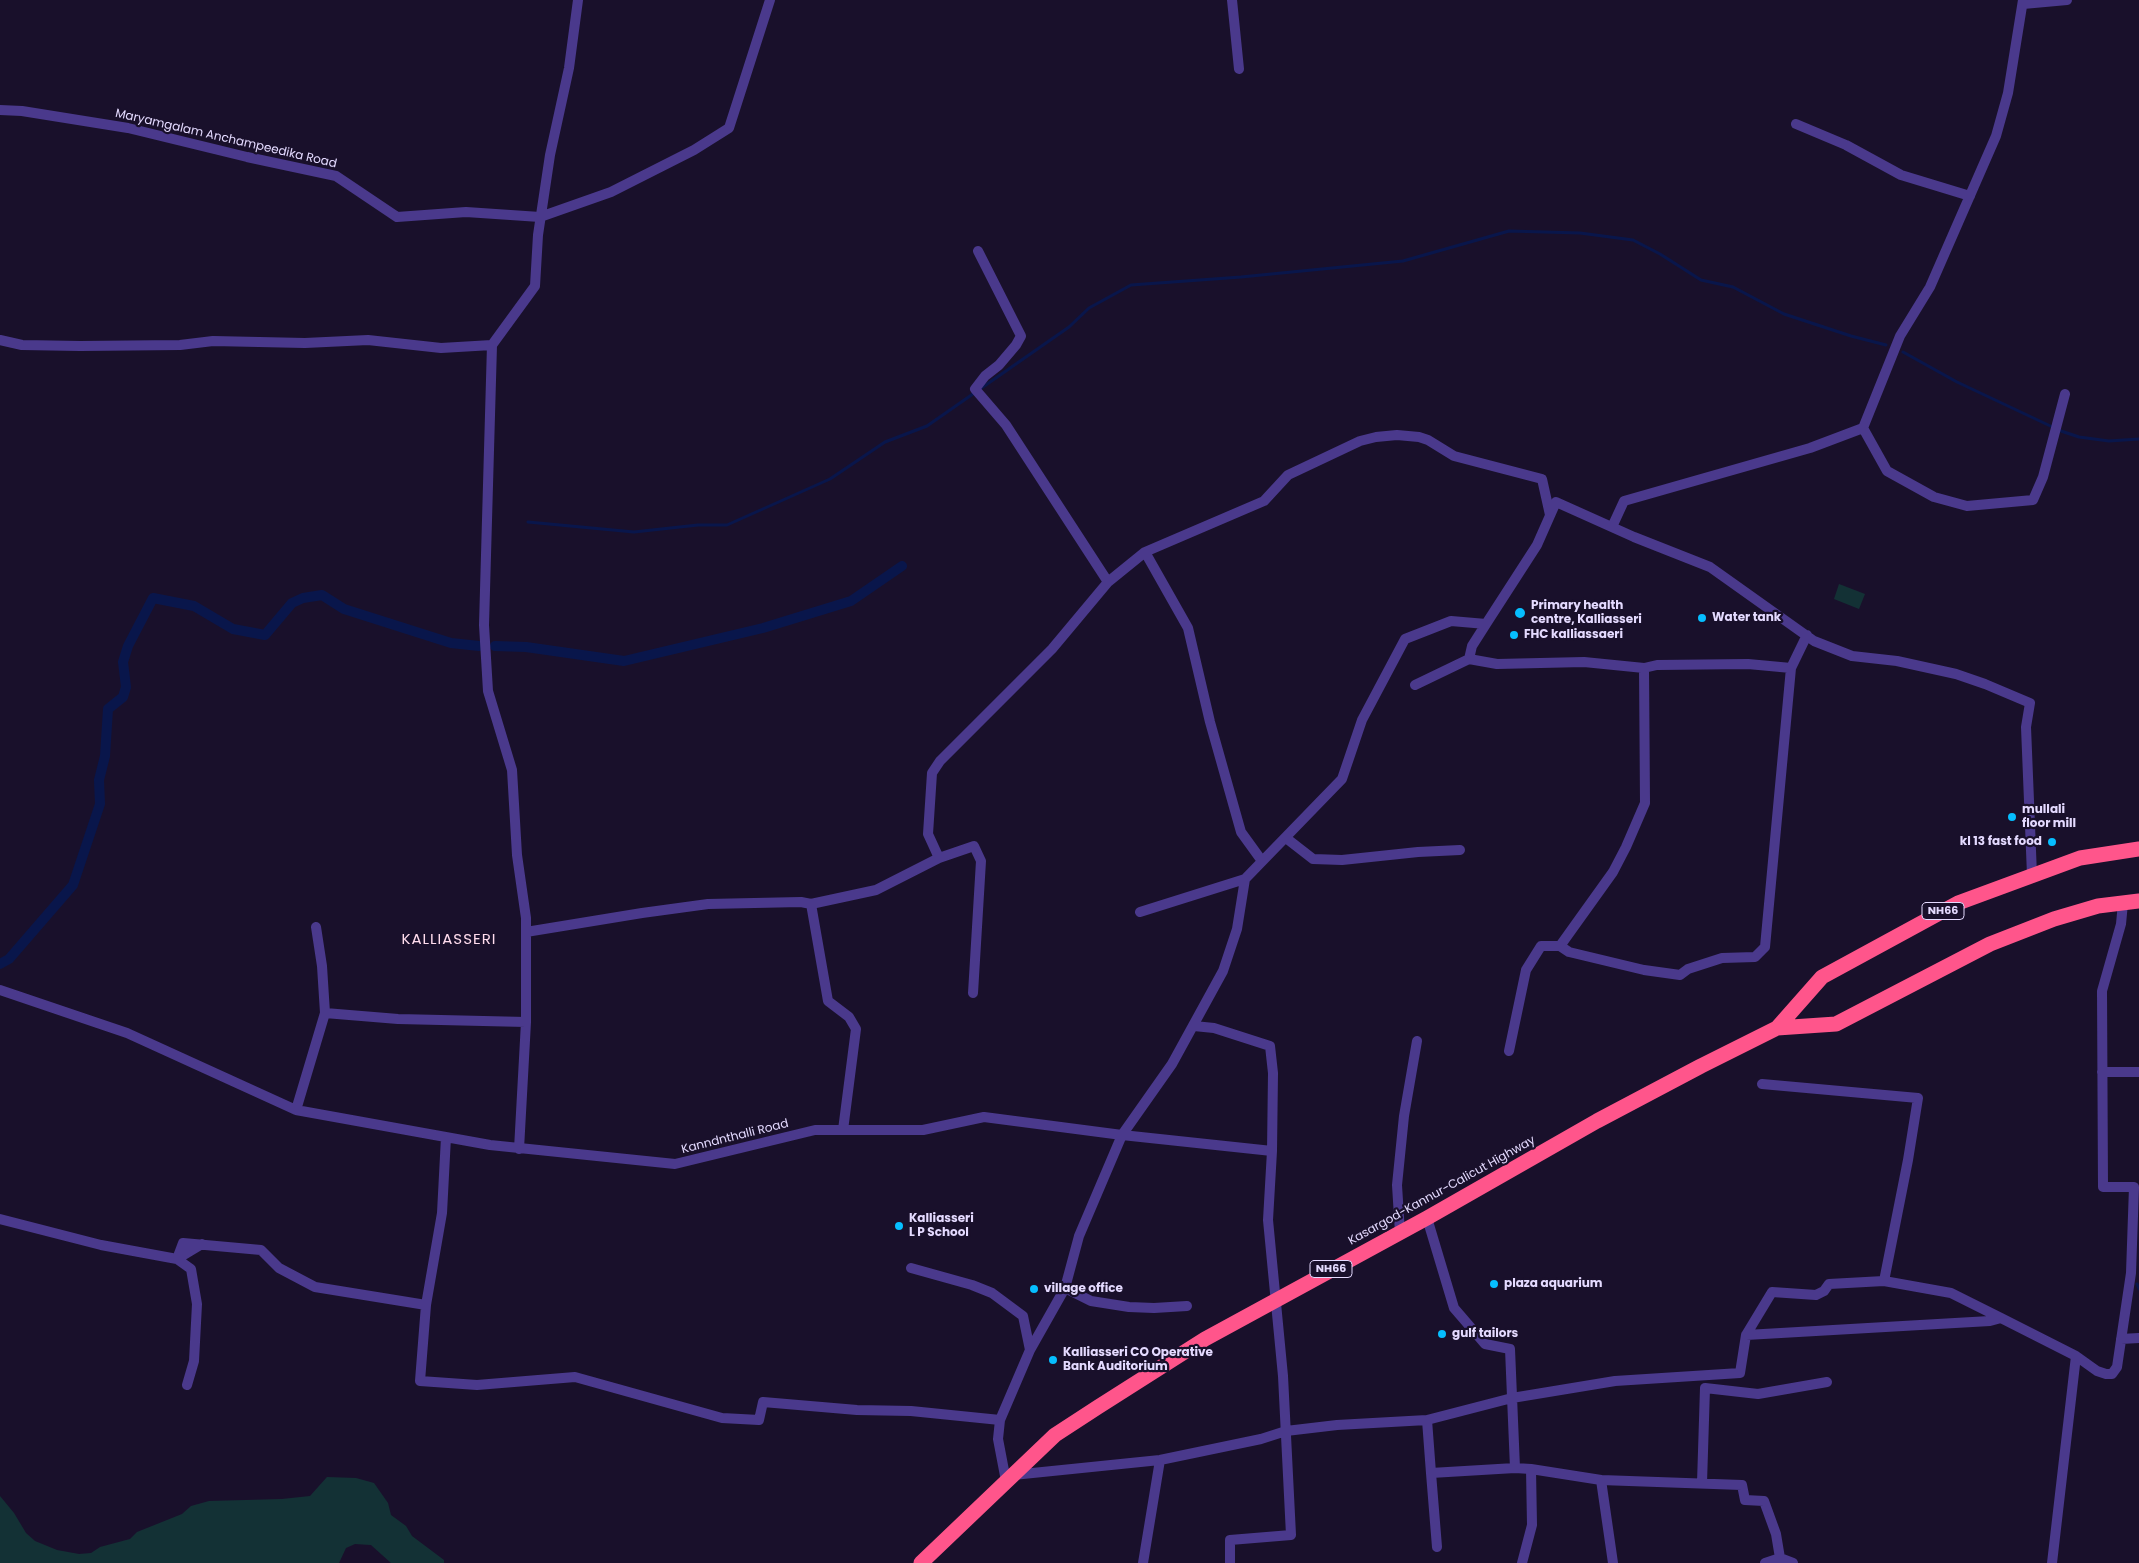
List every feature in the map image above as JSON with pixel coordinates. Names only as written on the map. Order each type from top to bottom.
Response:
[{"type":"highway","name":"Kasargod-Kannur-Calicut Highway","points":[[921,1563],[1055,1435],[1091,1411],[1206,1339],[1276,1302],[1342,1263],[1400,1233],[1606,1117],[1777,1028],[1822,977],[1958,903],[2080,858],[2139,849]]},
{"type":"highway","name":"Kasargod-Kannur-Calicut Highway","points":[[1777,1028],[1836,1024],[1990,944],[2054,918],[2098,906],[2139,901]]},
{"type":"street","points":[[519,1149],[526,1022],[526,918],[518,855],[512,770],[488,691],[484,625],[492,344],[535,286],[540,217],[550,156],[569,68],[578,0]]},
{"type":"street","name":"Maryamgalam Anchampeedika Road","points":[[0,110],[22,111],[128,128],[246,157],[336,176],[397,217],[466,212],[540,217],[612,192],[694,150],[730,128],[770,0]]},
{"type":"street","points":[[1232,0],[1239,69]]},
{"type":"street","points":[[1612,526],[1624,501],[1810,448],[1863,428],[1900,336],[1930,287],[1996,136],[2006,102],[2023,2],[2067,0]]},
{"type":"street","points":[[1796,124],[1846,145],[1901,176],[1970,196]]},
{"type":"street","points":[[978,251],[1021,336],[999,365],[985,376],[975,388],[1006,425],[1108,582]]},
{"type":"street","points":[[0,340],[22,345],[80,346],[180,345],[213,341],[305,342],[368,340],[441,348],[492,344]]},
{"type":"street","points":[[1863,428],[1888,471],[1934,497],[1967,506],[2033,500],[2043,477],[2065,394]]},
{"type":"street","points":[[939,858],[928,834],[932,773],[940,761],[1052,649],[1108,582],[1145,552],[1264,501],[1288,475],[1360,441],[1397,435],[1419,437],[1428,440],[1454,456],[1542,479],[1550,515]]},
{"type":"street","points":[[1469,659],[1472,646],[1537,545],[1556,502],[1710,567],[1814,641],[1852,656],[1897,661],[1956,674],[2030,703],[2026,728],[2032,875]]},
{"type":"street","points":[[1145,552],[1188,628],[1210,722],[1241,832],[1262,861]]},
{"type":"street","points":[[1140,912],[1245,879],[1342,779],[1362,720],[1405,639],[1451,622],[1486,624]]},
{"type":"street","points":[[1509,1051],[1526,970],[1541,946],[1560,946],[1569,952],[1644,970],[1680,975],[1688,969],[1722,958],[1755,957],[1765,947],[1791,668],[1807,635]]},
{"type":"street","points":[[1415,685],[1469,659],[1497,664],[1584,662],[1644,668],[1657,664],[1748,664],[1791,668]]},
{"type":"street","points":[[1560,946],[1613,872],[1645,803],[1644,668]]},
{"type":"street","points":[[1286,838],[1313,859],[1342,860],[1418,852],[1460,850]]},
{"type":"street","points":[[526,932],[708,904],[801,902],[811,904],[876,890],[939,858],[974,846],[981,861],[973,993]]},
{"type":"street","points":[[1245,879],[1237,929],[1224,971],[1172,1064],[1122,1135],[1079,1236],[1065,1288],[1030,1350],[1000,1420],[998,1439],[1009,1478],[1160,1460],[1261,1439],[1286,1431],[1337,1425],[1427,1420],[1512,1398],[1616,1381],[1740,1373],[1746,1335],[1772,1292],[1816,1296],[1824,1292],[1829,1284],[1884,1280],[1951,1293],[2076,1356],[2097,1371],[2112,1374],[2118,1366],[2131,1273],[2137,1186],[2103,1187],[2102,991],[2121,924],[2123,902]]},
{"type":"street","points":[[811,904],[828,1001],[849,1017],[856,1029],[843,1130]]},
{"type":"street","points":[[296,1110],[325,1013],[322,966],[316,927]]},
{"type":"street","name":"Kanndnthalli Road","points":[[0,990],[127,1033],[296,1110],[519,1149],[675,1164],[815,1130],[923,1130],[984,1117],[1122,1135],[1272,1151]]},
{"type":"street","points":[[325,1013],[398,1019],[526,1022]]},
{"type":"street","points":[[1194,1026],[1214,1028],[1270,1046],[1273,1073],[1272,1151],[1268,1220],[1286,1431],[1291,1535],[1230,1540],[1230,1563]]},
{"type":"street","points":[[1400,1233],[1397,1184],[1404,1116],[1417,1041]]},
{"type":"street","points":[[2102,1072],[2139,1072]]},
{"type":"street","points":[[1762,1084],[1918,1098],[1908,1160],[1884,1280]]},
{"type":"street","points":[[446,1137],[442,1214],[426,1306],[420,1381],[476,1385],[576,1377],[722,1418],[750,1420],[760,1420],[762,1402],[1000,1420]]},
{"type":"street","points":[[1427,1218],[1454,1308],[1485,1344],[1510,1349],[1515,1468]]},
{"type":"street","points":[[0,1219],[101,1245],[177,1259],[191,1269],[197,1304],[194,1361],[187,1385]]},
{"type":"street","points":[[177,1259],[183,1243],[262,1250],[279,1268],[315,1287],[426,1306]]},
{"type":"street","points":[[911,1268],[972,1285],[992,1293],[1023,1316],[1030,1350]]},
{"type":"street","points":[[1065,1288],[1091,1301],[1129,1307],[1187,1306]]},
{"type":"street","points":[[1746,1335],[2002,1318]]},
{"type":"street","points":[[2121,1339],[2139,1338]]},
{"type":"street","points":[[2052,1563],[2076,1356]]},
{"type":"street","points":[[1702,1483],[1705,1388],[1758,1394],[1827,1382]]},
{"type":"street","points":[[1427,1420],[1437,1547]]},
{"type":"street","points":[[1143,1563],[1160,1460]]},
{"type":"street","points":[[1431,1473],[1515,1468],[1601,1480],[1742,1485],[1745,1500],[1764,1501],[1776,1534],[1780,1558]]},
{"type":"street","points":[[1522,1563],[1532,1525],[1531,1469]]},
{"type":"street","points":[[1601,1480],[1613,1563]]},
{"type":"street","points":[[1765,1563],[1780,1558],[1793,1563]]},
{"type":"green space","points":[[1839,584],[1865,594],[1859,609],[1834,599]]},
{"type":"green space","points":[[327,1477],[356,1478],[374,1483],[388,1503],[391,1515],[406,1526],[412,1536],[444,1560],[444,1563],[391,1563],[371,1545],[355,1544],[346,1548],[339,1563],[0,1563],[0,1496],[14,1513],[26,1533],[35,1541],[57,1550],[79,1554],[91,1553],[100,1547],[130,1539],[137,1532],[182,1514],[191,1506],[209,1501],[282,1499],[310,1496]]},
{"type":"waterway","points":[[528,522],[634,532],[698,525],[727,525],[830,479],[885,442],[927,426],[1069,327],[1089,308],[1131,285],[1241,277],[1403,261],[1509,231],[1580,233],[1633,240],[1660,254],[1701,280],[1733,287],[1784,314],[1851,336],[1886,345]]},
{"type":"waterway","points":[[1903,352],[1957,382],[2061,431],[2079,437],[2109,441],[2139,439]]},
{"type":"waterway","points":[[495,646],[526,647],[624,661],[763,628],[851,601],[902,566]]},
{"type":"waterway","points":[[0,964],[9,959],[73,885],[100,804],[99,780],[105,756],[108,709],[123,697],[126,687],[123,662],[128,646],[153,598],[194,606],[233,629],[265,635],[292,603],[303,598],[322,595],[344,609],[451,643],[479,646]]},
{"type":"waterway","points":[[2137,1284],[2139,1289]]},
{"type":"place","name":"Primary health centre, Kalliasseri","points":[[1520,613]]},
{"type":"place","name":"Water tank","points":[[1702,618]]},
{"type":"place","name":"FHC kalliassaeri","points":[[1514,635]]},
{"type":"place","name":"mullali floor mill","points":[[2012,817]]},
{"type":"place","name":"kl 13 fast food","points":[[2052,842]]},
{"type":"place","name":"Kalliasseri L P School","points":[[899,1226]]},
{"type":"place","name":"plaza aquarium","points":[[1494,1284]]},
{"type":"place","name":"village office","points":[[1034,1289]]},
{"type":"place","name":"gulf tailors","points":[[1442,1334]]},
{"type":"place","name":"Kalliasseri CO Operative Bank Auditorium","points":[[1053,1360]]},
{"type":"district","name":"KALLIASSERI","points":[[449,940]]}]
